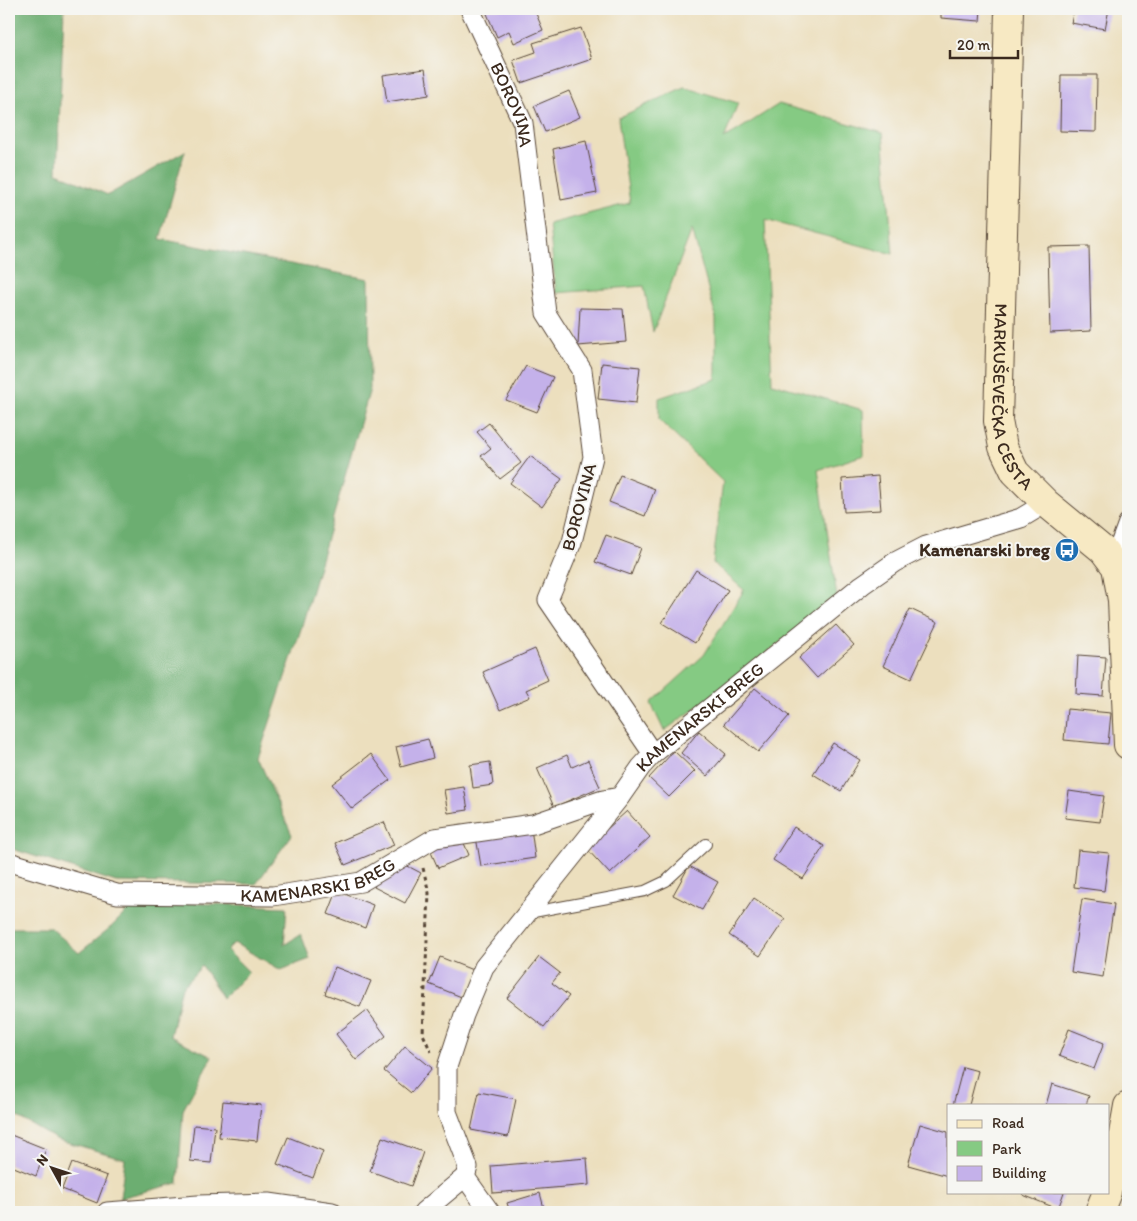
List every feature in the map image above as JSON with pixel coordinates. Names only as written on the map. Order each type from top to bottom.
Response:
[{"type":"main road","name":"MARKUŠEVEČKA CESTA","points":[[1009,9],[998,421],[1003,447],[1016,472],[1046,503],[1103,550],[1116,567],[1122,600],[1128,745]]},
{"type":"main road","points":[[1110,1184],[1123,1158],[1128,1106]]},
{"type":"main road","points":[[1099,1212],[1105,1194]]},
{"type":"street","name":"BOROVINA","points":[[470,9],[523,124],[546,313],[582,370],[593,457],[572,542],[548,600],[653,754]]},
{"type":"street","name":"KAMENARSKI BREG","points":[[465,1177],[468,1167],[447,1112],[447,1067],[464,1015],[484,967],[524,914],[620,797],[641,767],[653,754],[862,585],[895,562],[926,546],[1021,518],[1046,503]]},
{"type":"street","points":[[1116,567],[1120,542],[1128,523]]},
{"type":"street","name":"KAMENARSKI BREG","points":[[9,862],[118,894],[273,896],[361,882],[435,838],[533,824],[603,800],[620,797]]},
{"type":"street","points":[[423,1212],[465,1177],[490,1212]]},
{"type":"street","points":[[106,1212],[268,1202],[332,1212]]},
{"type":"lane","points":[[524,914],[645,891],[666,881],[706,844]]},
{"type":"path","points":[[419,848],[429,894],[423,1034],[432,1055],[447,1067]]},
{"type":"green space","points":[[9,9],[64,9],[57,173],[108,195],[185,151],[160,239],[369,279],[370,389],[301,629],[258,758],[292,835],[256,884],[116,882],[9,848]]},
{"type":"green space","points":[[684,87],[738,103],[724,139],[779,104],[883,133],[893,254],[765,220],[772,383],[863,410],[864,455],[818,470],[837,597],[718,692],[664,731],[651,703],[704,655],[744,590],[713,563],[723,482],[659,420],[659,398],[716,379],[716,318],[692,229],[653,332],[644,286],[556,293],[549,224],[630,203],[618,118]]},
{"type":"green space","points":[[137,901],[287,907],[284,945],[301,934],[310,959],[281,970],[234,943],[227,950],[249,972],[223,998],[202,966],[182,987],[170,1036],[212,1057],[183,1110],[178,1183],[120,1198],[125,1159],[56,1139],[9,1112],[9,928],[51,928],[79,953],[111,927]]},
{"type":"building","points":[[400,9],[429,9],[429,10],[401,14]]},
{"type":"building","points":[[485,9],[534,9],[543,30],[514,43],[509,31],[497,37]]},
{"type":"building","points":[[941,9],[981,9],[980,21],[941,18]]},
{"type":"building","points":[[1074,9],[1109,9],[1105,29],[1071,23]]},
{"type":"building","points":[[581,28],[592,59],[521,83],[513,60],[536,52],[533,43]]},
{"type":"building","points":[[425,69],[429,95],[387,102],[383,75]]},
{"type":"building","points":[[1061,75],[1097,75],[1096,132],[1060,131]]},
{"type":"building","points":[[569,91],[580,117],[545,132],[534,106]]},
{"type":"building","points":[[586,141],[597,193],[561,200],[553,149]]},
{"type":"building","points":[[1089,246],[1091,331],[1050,333],[1048,247]]},
{"type":"building","points":[[580,308],[623,309],[626,342],[578,346]]},
{"type":"building","points":[[602,363],[640,367],[636,403],[598,399]]},
{"type":"building","points":[[526,366],[553,377],[537,412],[506,400]]},
{"type":"building","points":[[489,423],[521,463],[500,479],[481,456],[491,448],[477,432]]},
{"type":"building","points":[[530,456],[562,479],[542,507],[510,483]]},
{"type":"building","points":[[620,475],[655,489],[645,516],[609,502]]},
{"type":"building","points":[[878,476],[881,510],[844,512],[842,479]]},
{"type":"building","points":[[606,535],[641,548],[631,575],[595,562]]},
{"type":"building","points":[[696,570],[728,590],[695,643],[662,623]]},
{"type":"building","points":[[910,609],[938,622],[911,679],[883,666]]},
{"type":"building","points":[[836,625],[854,645],[817,678],[799,658]]},
{"type":"building","points":[[535,649],[548,680],[526,690],[530,697],[500,710],[483,672]]},
{"type":"building","points":[[1078,655],[1106,657],[1103,696],[1076,694]]},
{"type":"building","points":[[755,688],[789,716],[758,752],[724,724]]},
{"type":"building","points":[[1067,709],[1111,713],[1108,744],[1064,740]]},
{"type":"building","points":[[699,731],[726,754],[707,776],[681,753]]},
{"type":"building","points":[[428,739],[433,758],[401,767],[396,747]]},
{"type":"building","points":[[833,743],[860,760],[841,791],[813,774]]},
{"type":"building","points":[[674,751],[695,771],[669,797],[649,778]]},
{"type":"building","points":[[371,754],[390,780],[352,809],[332,784]]},
{"type":"building","points":[[567,755],[572,767],[588,760],[600,787],[554,807],[537,768]]},
{"type":"building","points":[[490,762],[493,785],[473,788],[470,765]]},
{"type":"building","points":[[464,787],[468,810],[448,813],[444,790]]},
{"type":"building","points":[[1069,791],[1104,796],[1100,822],[1065,818]]},
{"type":"building","points":[[627,811],[650,837],[610,874],[586,848]]},
{"type":"building","points":[[384,822],[394,845],[345,865],[335,843]]},
{"type":"building","points":[[794,827],[824,846],[803,879],[773,860]]},
{"type":"building","points":[[531,828],[535,858],[481,866],[476,837]]},
{"type":"building","points":[[461,836],[469,855],[438,868],[430,850]]},
{"type":"building","points":[[1078,850],[1109,853],[1104,891],[1074,887]]},
{"type":"building","points":[[398,861],[421,873],[405,903],[374,887],[383,870]]},
{"type":"building","points":[[689,866],[718,882],[702,910],[673,895]]},
{"type":"building","points":[[337,891],[373,905],[365,928],[328,914]]},
{"type":"building","points":[[754,898],[785,919],[760,956],[729,935]]},
{"type":"building","points":[[1082,899],[1114,904],[1103,977],[1071,972]]},
{"type":"building","points":[[440,957],[475,971],[464,998],[429,984]]},
{"type":"building","points":[[539,957],[560,973],[552,983],[569,996],[544,1027],[507,998]]},
{"type":"building","points":[[335,967],[371,981],[360,1007],[325,994]]},
{"type":"building","points":[[367,1010],[386,1036],[356,1060],[336,1034]]},
{"type":"building","points":[[1069,1029],[1104,1043],[1094,1069],[1059,1056]]},
{"type":"building","points":[[405,1046],[432,1068],[411,1093],[384,1071]]},
{"type":"building","points":[[963,1067],[978,1071],[969,1104],[953,1104]]},
{"type":"building","points":[[1052,1084],[1089,1096],[1086,1104],[1046,1104]]},
{"type":"building","points":[[479,1092],[516,1099],[508,1137],[471,1130]]},
{"type":"building","points":[[223,1101],[261,1105],[257,1141],[219,1137]]},
{"type":"building","points":[[920,1124],[947,1132],[947,1176],[908,1165]]},
{"type":"building","points":[[194,1125],[215,1127],[211,1163],[190,1161]]},
{"type":"building","points":[[11,1135],[46,1149],[36,1176],[9,1165]]},
{"type":"building","points":[[288,1137],[323,1151],[313,1178],[277,1164]]},
{"type":"building","points":[[382,1137],[423,1152],[411,1186],[370,1171]]},
{"type":"building","points":[[587,1158],[589,1185],[493,1193],[491,1166]]},
{"type":"building","points":[[72,1163],[107,1176],[97,1203],[62,1189]]},
{"type":"building","points":[[540,1193],[545,1212],[510,1212],[507,1203]]},
{"type":"building","points":[[1023,1194],[1063,1194],[1058,1209]]},
{"type":"place","name":"Kamenarski breg","points":[[1067,550]]}]
